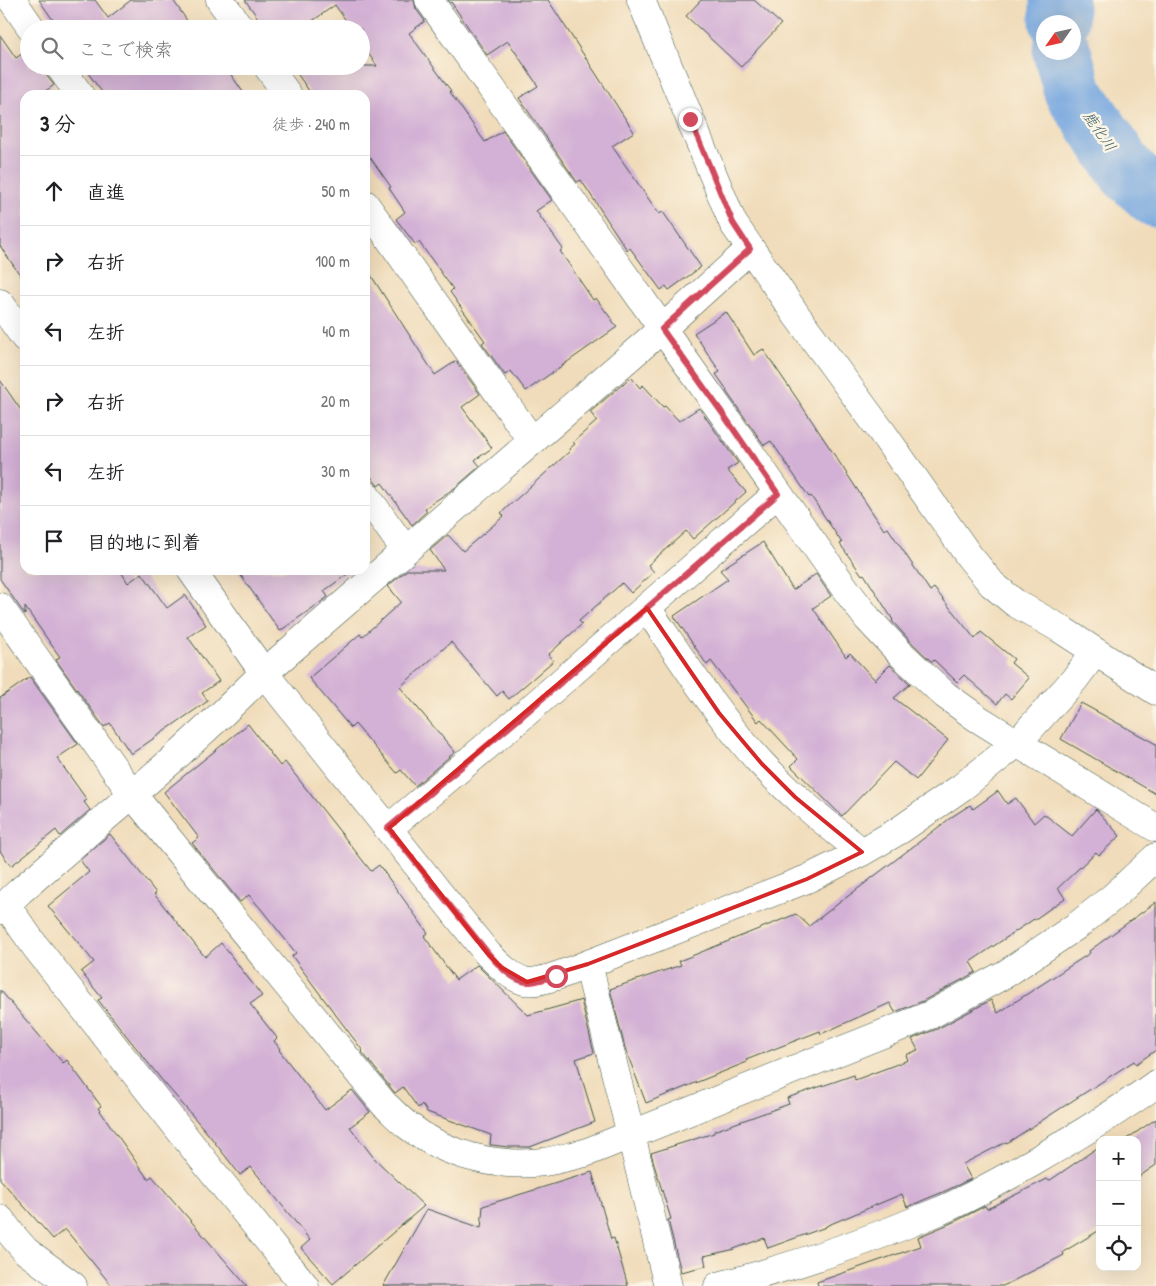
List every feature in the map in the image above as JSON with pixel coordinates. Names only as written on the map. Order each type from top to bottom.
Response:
[{"type":"street","points":[[12,0],[26,20]]},
{"type":"street","points":[[220,0],[234,20]]},
{"type":"street","points":[[430,0],[863,613],[894,647],[946,695],[977,718],[1156,828]]},
{"type":"street","points":[[641,0],[733,223],[797,316],[969,556],[992,584],[1015,603],[1059,628],[1156,691]]},
{"type":"street","points":[[66,75],[76,90]]},
{"type":"street","points":[[274,75],[285,90]]},
{"type":"street","points":[[370,211],[532,440]]},
{"type":"street","points":[[306,1286],[215,1175],[3,908],[20,891],[178,755],[264,673],[662,329],[750,249]]},
{"type":"street","points":[[0,303],[20,331]]},
{"type":"street","points":[[388,828],[520,718],[778,494]]},
{"type":"street","points":[[370,501],[405,550]]},
{"type":"street","points":[[194,575],[264,673],[488,953],[501,967],[515,977],[527,982],[556,976],[807,879],[862,852],[900,830],[946,798],[1017,743],[1074,680],[1095,652]]},
{"type":"street","points":[[0,607],[132,794],[384,1104],[407,1125],[433,1142],[462,1155],[494,1162],[516,1164],[545,1162],[585,1153],[930,1015],[1007,973],[1078,925],[1156,857]]},
{"type":"street","points":[[647,608],[719,713],[762,764],[795,798],[862,852]]},
{"type":"street","points":[[588,964],[668,1286]]},
{"type":"street","points":[[718,1286],[759,1276],[844,1249],[938,1212],[990,1186],[1088,1130],[1156,1084]]},
{"type":"street","points":[[0,1219],[26,1251],[73,1286]]},
{"type":"highlighted area","points":[[647,608],[719,713],[762,764],[795,797],[862,852],[807,879],[588,964],[527,982],[501,967],[487,953],[389,828]]},
{"type":"building","points":[[39,0],[95,0],[108,18],[131,0],[173,0],[187,20],[53,20]]},
{"type":"building","points":[[245,0],[414,0],[416,9],[425,21],[409,33],[485,142],[503,131],[552,200],[536,211],[563,249],[560,251],[593,300],[596,298],[617,327],[526,391],[511,371],[505,375],[482,343],[485,341],[450,292],[453,289],[419,242],[415,244],[396,219],[405,212],[389,188],[391,187],[370,157],[370,90],[309,90],[298,75],[370,75],[370,66],[377,66],[370,56],[370,20],[346,20],[335,5],[314,20],[259,20]]},
{"type":"building","points":[[448,0],[548,0],[634,132],[612,146],[659,214],[663,212],[701,267],[669,290],[666,286],[661,290],[630,248],[627,250],[581,180],[577,182],[519,98],[538,86],[508,41],[487,55]]},
{"type":"building","points":[[701,0],[754,0],[781,24],[741,67],[686,16]]},
{"type":"building","points":[[0,35],[16,58],[20,55],[20,75],[46,75],[54,85],[47,90],[20,90],[20,275],[0,246]]},
{"type":"building","points":[[90,75],[231,75],[242,90],[100,90]]},
{"type":"building","points":[[370,274],[435,375],[456,361],[480,394],[462,407],[492,448],[475,460],[480,466],[456,487],[425,508],[427,511],[412,525],[382,483],[378,486],[370,475]]},
{"type":"building","points":[[726,312],[754,355],[763,349],[884,530],[888,528],[930,591],[934,588],[975,639],[981,632],[1014,659],[1011,663],[1029,678],[1011,699],[1005,694],[997,704],[964,675],[957,682],[934,660],[932,662],[892,621],[864,574],[862,575],[840,544],[842,543],[811,496],[809,497],[771,441],[764,445],[716,374],[720,372],[694,333]]},
{"type":"building","points":[[631,377],[640,388],[643,385],[679,421],[699,408],[738,463],[727,470],[746,492],[693,539],[686,531],[648,565],[654,572],[631,593],[622,583],[579,621],[582,624],[548,655],[553,661],[509,699],[502,691],[497,696],[451,642],[400,687],[455,752],[415,786],[401,770],[397,773],[355,724],[351,728],[309,678],[360,634],[362,637],[401,602],[388,586],[407,570],[444,570],[430,550],[448,535],[463,551],[504,516],[501,513],[570,451],[569,449],[575,444],[573,442],[597,421],[590,412]]},
{"type":"building","points":[[0,380],[20,409],[20,575],[123,575],[128,583],[139,575],[143,575],[167,608],[185,595],[206,625],[188,637],[219,681],[202,693],[208,701],[131,754],[110,723],[104,727],[56,660],[60,657],[25,607],[25,615],[0,579]]},
{"type":"building","points":[[763,542],[793,590],[816,574],[831,596],[813,608],[846,657],[850,653],[875,680],[890,665],[910,684],[894,698],[948,740],[916,780],[894,762],[842,816],[791,766],[798,759],[761,719],[758,722],[711,661],[707,665],[674,616],[728,579],[720,570]]},
{"type":"building","points":[[241,575],[346,575],[324,591],[328,597],[280,631]]},
{"type":"building","points":[[30,677],[78,744],[57,758],[87,800],[84,802],[90,810],[60,836],[56,830],[11,866],[0,851],[0,698]]},
{"type":"building","points":[[1081,703],[1156,744],[1156,794],[1061,739]]},
{"type":"building","points":[[248,724],[280,766],[285,762],[371,871],[379,865],[428,933],[424,936],[456,980],[477,965],[528,1015],[581,1000],[594,1053],[576,1059],[595,1122],[530,1147],[490,1145],[491,1135],[427,1112],[422,1104],[418,1108],[403,1087],[395,1093],[362,1052],[292,956],[296,953],[261,909],[249,895],[240,902],[192,843],[199,838],[164,792]]},
{"type":"building","points":[[998,791],[1007,804],[1016,798],[1034,823],[1044,814],[1072,836],[1096,809],[1120,836],[1099,855],[1096,852],[1058,888],[1065,898],[970,962],[976,972],[923,1001],[895,1012],[890,1003],[821,1034],[820,1031],[746,1060],[747,1062],[646,1103],[625,1048],[610,989],[681,965],[679,961],[796,914],[809,926],[953,816],[970,805],[973,809]]},
{"type":"building","points":[[110,834],[156,893],[154,894],[205,957],[221,943],[262,996],[250,1004],[277,1038],[274,1041],[279,1050],[325,1110],[352,1090],[370,1112],[350,1127],[374,1158],[424,1206],[333,1284],[301,1248],[310,1240],[251,1167],[240,1175],[98,1000],[102,998],[81,972],[94,962],[48,906],[89,872],[80,860]]},
{"type":"building","points":[[1156,902],[1156,1050],[1136,1064],[1134,1061],[1007,1143],[963,1164],[971,1179],[907,1207],[902,1194],[826,1227],[768,1248],[764,1238],[731,1250],[704,1256],[706,1266],[681,1272],[668,1220],[671,1219],[651,1153],[714,1133],[714,1131],[789,1104],[787,1098],[854,1075],[855,1080],[908,1060],[906,1055],[918,1050],[912,1039],[937,1029],[991,1000],[998,1013],[1090,953],[1089,951]]},
{"type":"building","points":[[0,990],[63,1063],[67,1060],[101,1106],[98,1108],[148,1179],[152,1176],[247,1286],[112,1286],[65,1229],[53,1239],[0,1179]]},
{"type":"building","points":[[1156,1119],[1156,1165],[1141,1175],[1141,1136],[1131,1136]]},
{"type":"building","points":[[1096,1149],[1096,1232],[1063,1252],[1064,1255],[1003,1286],[818,1286],[817,1282],[921,1246],[918,1237],[985,1206],[987,1209],[1047,1179],[1049,1181]]},
{"type":"building","points":[[592,1172],[611,1239],[614,1238],[628,1286],[383,1286],[427,1209],[481,1228],[483,1206]]},
{"type":"waterway","name":"鹿化川","points":[[1059,0],[1059,15]]},
{"type":"waterway","name":"鹿化川","points":[[1064,60],[1073,91],[1128,173],[1156,198]]},
{"type":"route","points":[[556,976],[527,982],[515,977],[501,967],[388,828],[520,718],[778,494],[662,329],[750,249],[733,223],[690,119]]}]
